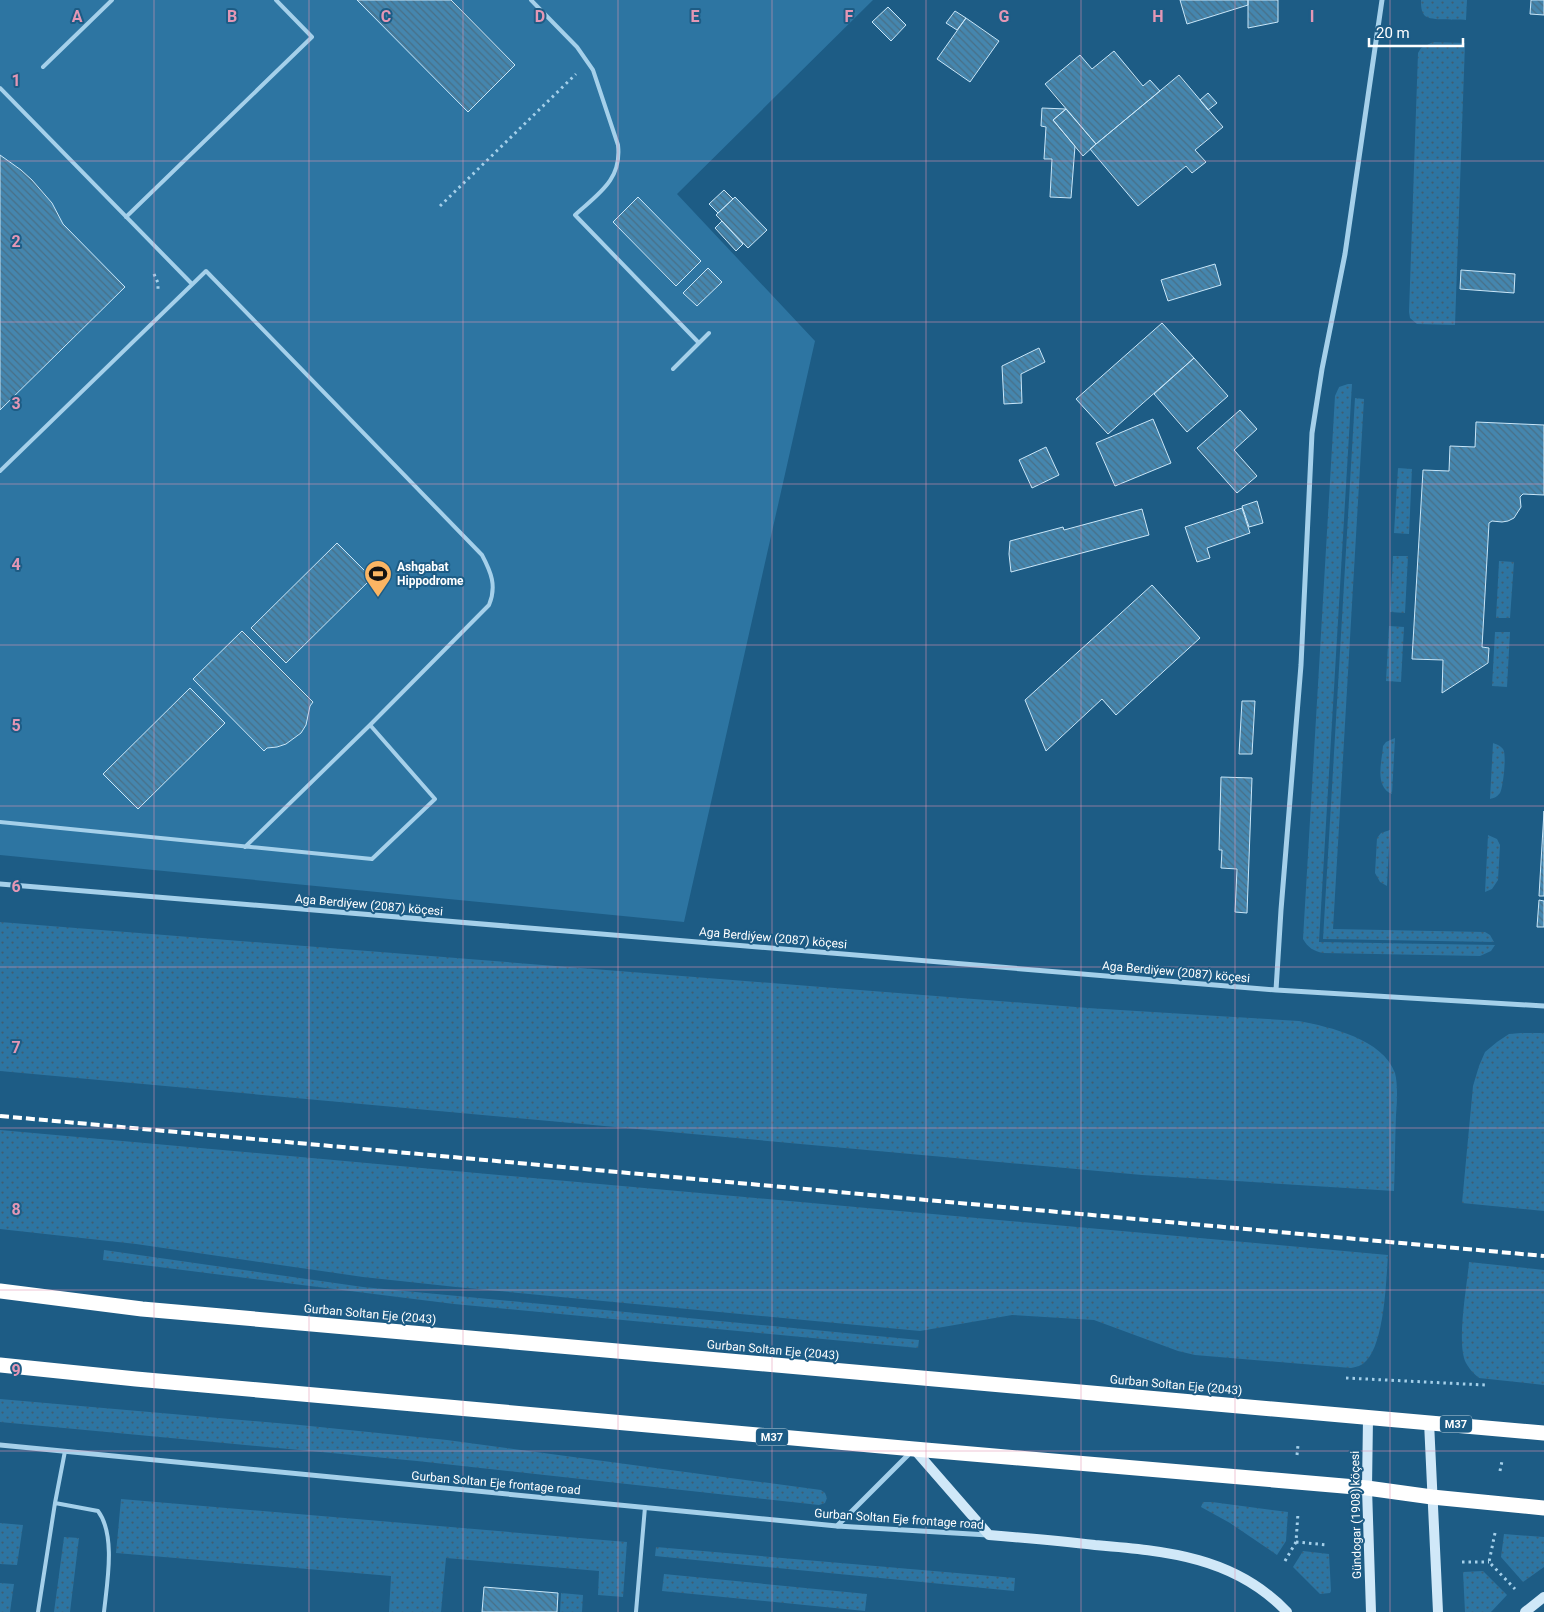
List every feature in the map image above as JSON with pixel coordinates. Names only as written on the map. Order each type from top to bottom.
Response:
[{"type":"highway","points":[[0,1281],[50,1296]]},
{"type":"highway","name":"Gurban Soltan Eje (2043)","points":[[0,1291],[142,1309],[1544,1433]]},
{"type":"highway","name":"M37","points":[[0,1365],[914,1450],[1367,1488],[1544,1508]]},
{"type":"main road","name":"Gündogar (1908) köçesi","points":[[1368,1418],[1367,1488],[1371,1612]]},
{"type":"main road","points":[[1429,1422],[1438,1612]]},
{"type":"main road","points":[[914,1450],[990,1535],[1150,1549],[1187,1557],[1220,1566],[1244,1578],[1265,1591],[1287,1612]]},
{"type":"main road","points":[[1524,1612],[1544,1597]]},
{"type":"street","points":[[1276,990],[1281,900],[1301,665],[1312,433],[1322,369],[1346,254],[1382,0]]},
{"type":"street","name":"Aga Berdiýew (2087) köçesi","points":[[0,884],[1276,990],[1544,1006]]},
{"type":"street","name":"Gurban Soltan Eje frontage road","points":[[0,1445],[836,1526],[990,1535]]},
{"type":"street","points":[[836,1526],[914,1450]]},
{"type":"lane","points":[[43,67],[112,0]]},
{"type":"lane","points":[[126,217],[312,37],[276,0]]},
{"type":"lane","points":[[531,0],[577,46],[588,62],[593,70],[616,135],[620,158],[617,169],[608,184],[575,215],[699,343]]},
{"type":"lane","points":[[0,88],[192,284]]},
{"type":"lane","points":[[0,471],[206,271],[476,548],[490,571],[494,586],[493,596],[489,605],[245,847]]},
{"type":"lane","points":[[672,368],[709,333]]},
{"type":"lane","points":[[0,822],[372,859],[434,799],[370,725]]},
{"type":"lane","points":[[38,1612],[65,1451]]},
{"type":"lane","points":[[55,1503],[98,1511],[104,1519],[110,1553],[104,1612]]},
{"type":"lane","points":[[636,1612],[645,1507]]},
{"type":"path","points":[[440,206],[588,62]]},
{"type":"path","points":[[154,273],[159,288],[157,294]]},
{"type":"path","points":[[1346,1378],[1485,1385]]},
{"type":"path","points":[[1297,1455],[1298,1445]]},
{"type":"path","points":[[1500,1471],[1502,1461]]},
{"type":"path","points":[[1285,1561],[1296,1542],[1298,1513]]},
{"type":"path","points":[[1490,1562],[1495,1533]]},
{"type":"path","points":[[1296,1542],[1328,1545]]},
{"type":"path","points":[[1462,1562],[1490,1562],[1515,1589]]},
{"type":"shaded area","name":"Ashgabat Hippodrome","points":[[0,0],[873,0],[677,194],[815,341],[684,922],[0,855]]},
{"type":"shaded area","points":[[1421,0],[1467,0],[1466,20],[1428,18],[1421,8]]},
{"type":"shaded area","points":[[1433,42],[1465,43],[1455,325],[1417,324],[1410,318],[1409,312],[1418,53],[1421,48]]},
{"type":"shaded area","points":[[1352,384],[1319,942],[1495,945],[1491,951],[1480,956],[1323,953],[1312,949],[1303,939],[1335,396],[1339,387]]},
{"type":"shaded area","points":[[1355,398],[1364,399],[1333,929],[1485,932],[1490,935],[1494,942],[1323,939]]},
{"type":"shaded area","points":[[1398,468],[1412,469],[1409,534],[1394,533]]},
{"type":"shaded area","points":[[1393,556],[1408,556],[1405,613],[1390,612]]},
{"type":"shaded area","points":[[1499,561],[1514,562],[1510,618],[1496,618]]},
{"type":"shaded area","points":[[1389,626],[1404,627],[1401,682],[1386,681]]},
{"type":"shaded area","points":[[1495,632],[1510,632],[1507,687],[1492,686]]},
{"type":"shaded area","points":[[1395,738],[1392,794],[1386,791],[1383,786],[1380,773],[1383,746],[1386,742]]},
{"type":"shaded area","points":[[1493,743],[1503,749],[1505,764],[1500,793],[1490,799]]},
{"type":"shaded area","points":[[1390,830],[1387,886],[1380,882],[1375,873],[1377,838],[1381,833]]},
{"type":"shaded area","points":[[1488,835],[1497,839],[1500,845],[1498,880],[1492,889],[1485,892]]},
{"type":"shaded area","points":[[0,922],[1088,1008],[1299,1021],[1354,1036],[1368,1043],[1389,1061],[1395,1073],[1397,1088],[1394,1191],[1142,1175],[0,1071]]},
{"type":"shaded area","points":[[1544,1033],[1544,1211],[1462,1203],[1473,1086],[1479,1066],[1485,1052],[1497,1042],[1509,1034]]},
{"type":"shaded area","points":[[0,1130],[1388,1255],[1385,1298],[1379,1333],[1374,1348],[1368,1359],[1359,1366],[1351,1368],[1195,1355],[1178,1351],[1094,1320],[1012,1315],[920,1331],[363,1277],[136,1244],[0,1229]]},
{"type":"shaded area","points":[[104,1250],[363,1287],[919,1340],[918,1348],[454,1304],[103,1260]]},
{"type":"shaded area","points":[[1469,1262],[1544,1270],[1544,1385],[1479,1378],[1467,1365],[1463,1354],[1462,1329]]},
{"type":"shaded area","points":[[0,1399],[300,1425],[447,1440],[821,1490],[827,1498],[825,1503],[819,1505],[417,1461],[0,1422]]},
{"type":"shaded area","points":[[121,1499],[627,1542],[623,1597],[598,1595],[599,1571],[446,1558],[441,1612],[389,1612],[391,1576],[116,1553]]},
{"type":"shaded area","points":[[1203,1502],[1288,1512],[1286,1541],[1277,1555],[1230,1523],[1201,1507]]},
{"type":"shaded area","points":[[0,1523],[23,1525],[17,1565],[0,1564]]},
{"type":"shaded area","points":[[1504,1534],[1544,1537],[1544,1567],[1523,1582],[1501,1557]]},
{"type":"shaded area","points":[[64,1537],[79,1538],[70,1612],[54,1612]]},
{"type":"shaded area","points":[[656,1547],[1015,1578],[1014,1591],[655,1556]]},
{"type":"shaded area","points":[[1303,1551],[1329,1554],[1330,1593],[1320,1594],[1293,1567]]},
{"type":"shaded area","points":[[1483,1571],[1507,1595],[1491,1612],[1465,1612],[1463,1572]]},
{"type":"shaded area","points":[[664,1574],[867,1594],[865,1611],[662,1591]]},
{"type":"shaded area","points":[[0,1583],[14,1584],[10,1612],[0,1612]]},
{"type":"shaded area","points":[[561,1593],[583,1595],[582,1612],[560,1612]]},
{"type":"building","points":[[357,0],[451,0],[515,65],[468,112]]},
{"type":"building","points":[[1180,0],[1248,0],[1248,5],[1187,24]]},
{"type":"building","points":[[1248,0],[1278,0],[1278,22],[1248,28]]},
{"type":"building","points":[[1531,0],[1544,0],[1544,15],[1530,14]]},
{"type":"building","points":[[888,7],[906,25],[891,41],[872,22]]},
{"type":"building","points":[[955,11],[966,18],[957,30],[946,23]]},
{"type":"building","points":[[966,18],[999,41],[970,82],[937,59]]},
{"type":"building","points":[[1114,51],[1143,86],[1150,80],[1160,91],[1096,144],[1045,84],[1080,55],[1092,69]]},
{"type":"building","points":[[1179,75],[1223,127],[1195,150],[1206,162],[1192,173],[1186,166],[1138,206],[1090,149]]},
{"type":"building","points":[[1208,93],[1217,103],[1208,110],[1200,100]]},
{"type":"building","points":[[1042,108],[1066,109],[1053,120],[1075,146],[1071,198],[1050,197],[1052,159],[1044,159],[1046,127],[1041,126]]},
{"type":"building","points":[[1066,109],[1096,144],[1083,156],[1053,120]]},
{"type":"building","points":[[0,155],[32,180],[52,203],[63,224],[125,287],[0,410]]},
{"type":"building","points":[[724,190],[733,199],[718,213],[709,204]]},
{"type":"building","points":[[638,197],[701,261],[676,286],[613,222]]},
{"type":"building","points":[[735,197],[767,230],[748,248],[716,215]]},
{"type":"building","points":[[722,221],[743,244],[736,251],[715,228]]},
{"type":"building","points":[[1215,264],[1221,285],[1168,301],[1161,280]]},
{"type":"building","points":[[708,268],[722,282],[697,306],[683,293]]},
{"type":"building","points":[[1461,270],[1515,274],[1514,293],[1460,289]]},
{"type":"building","points":[[1162,323],[1194,358],[1108,434],[1076,399]]},
{"type":"building","points":[[1039,348],[1045,362],[1021,374],[1022,403],[1004,404],[1002,366]]},
{"type":"building","points":[[1194,358],[1228,396],[1187,432],[1154,394]]},
{"type":"building","points":[[1240,410],[1257,429],[1234,450],[1257,476],[1237,493],[1197,448]]},
{"type":"building","points":[[1153,419],[1171,463],[1115,486],[1096,443]]},
{"type":"building","points":[[1476,422],[1544,425],[1544,495],[1523,494],[1520,497],[1521,507],[1514,518],[1508,521],[1492,521],[1489,523],[1482,647],[1489,648],[1488,663],[1442,693],[1443,660],[1412,659],[1423,470],[1449,471],[1450,446],[1475,447]]},
{"type":"building","points":[[1046,447],[1059,475],[1032,488],[1019,460]]},
{"type":"building","points":[[1257,501],[1263,523],[1249,527],[1242,506]]},
{"type":"building","points":[[1242,508],[1250,533],[1207,548],[1210,558],[1197,562],[1185,527]]},
{"type":"building","points":[[1142,509],[1149,535],[1011,572],[1010,541],[1063,527],[1064,530]]},
{"type":"building","points":[[337,543],[372,578],[286,663],[251,628]]},
{"type":"building","points":[[1152,585],[1200,638],[1116,715],[1102,699],[1046,751],[1025,700]]},
{"type":"building","points":[[242,631],[313,702],[310,706],[306,725],[301,733],[286,744],[267,748],[264,751],[193,679]]},
{"type":"building","points":[[190,688],[225,723],[138,809],[103,774]]},
{"type":"building","points":[[1242,701],[1255,701],[1252,754],[1239,754]]},
{"type":"building","points":[[1221,777],[1252,778],[1247,913],[1235,912],[1237,869],[1221,868],[1222,850],[1219,850]]},
{"type":"building","points":[[1544,811],[1544,896],[1539,896]]},
{"type":"building","points":[[1539,900],[1544,901],[1544,927],[1537,927]]},
{"type":"building","points":[[484,1587],[558,1593],[557,1612],[482,1612]]},
{"type":"railway","points":[[0,1116],[1544,1256]]},
{"type":"place","name":"Ashgabat Hippodrome","points":[[378,598]]}]
